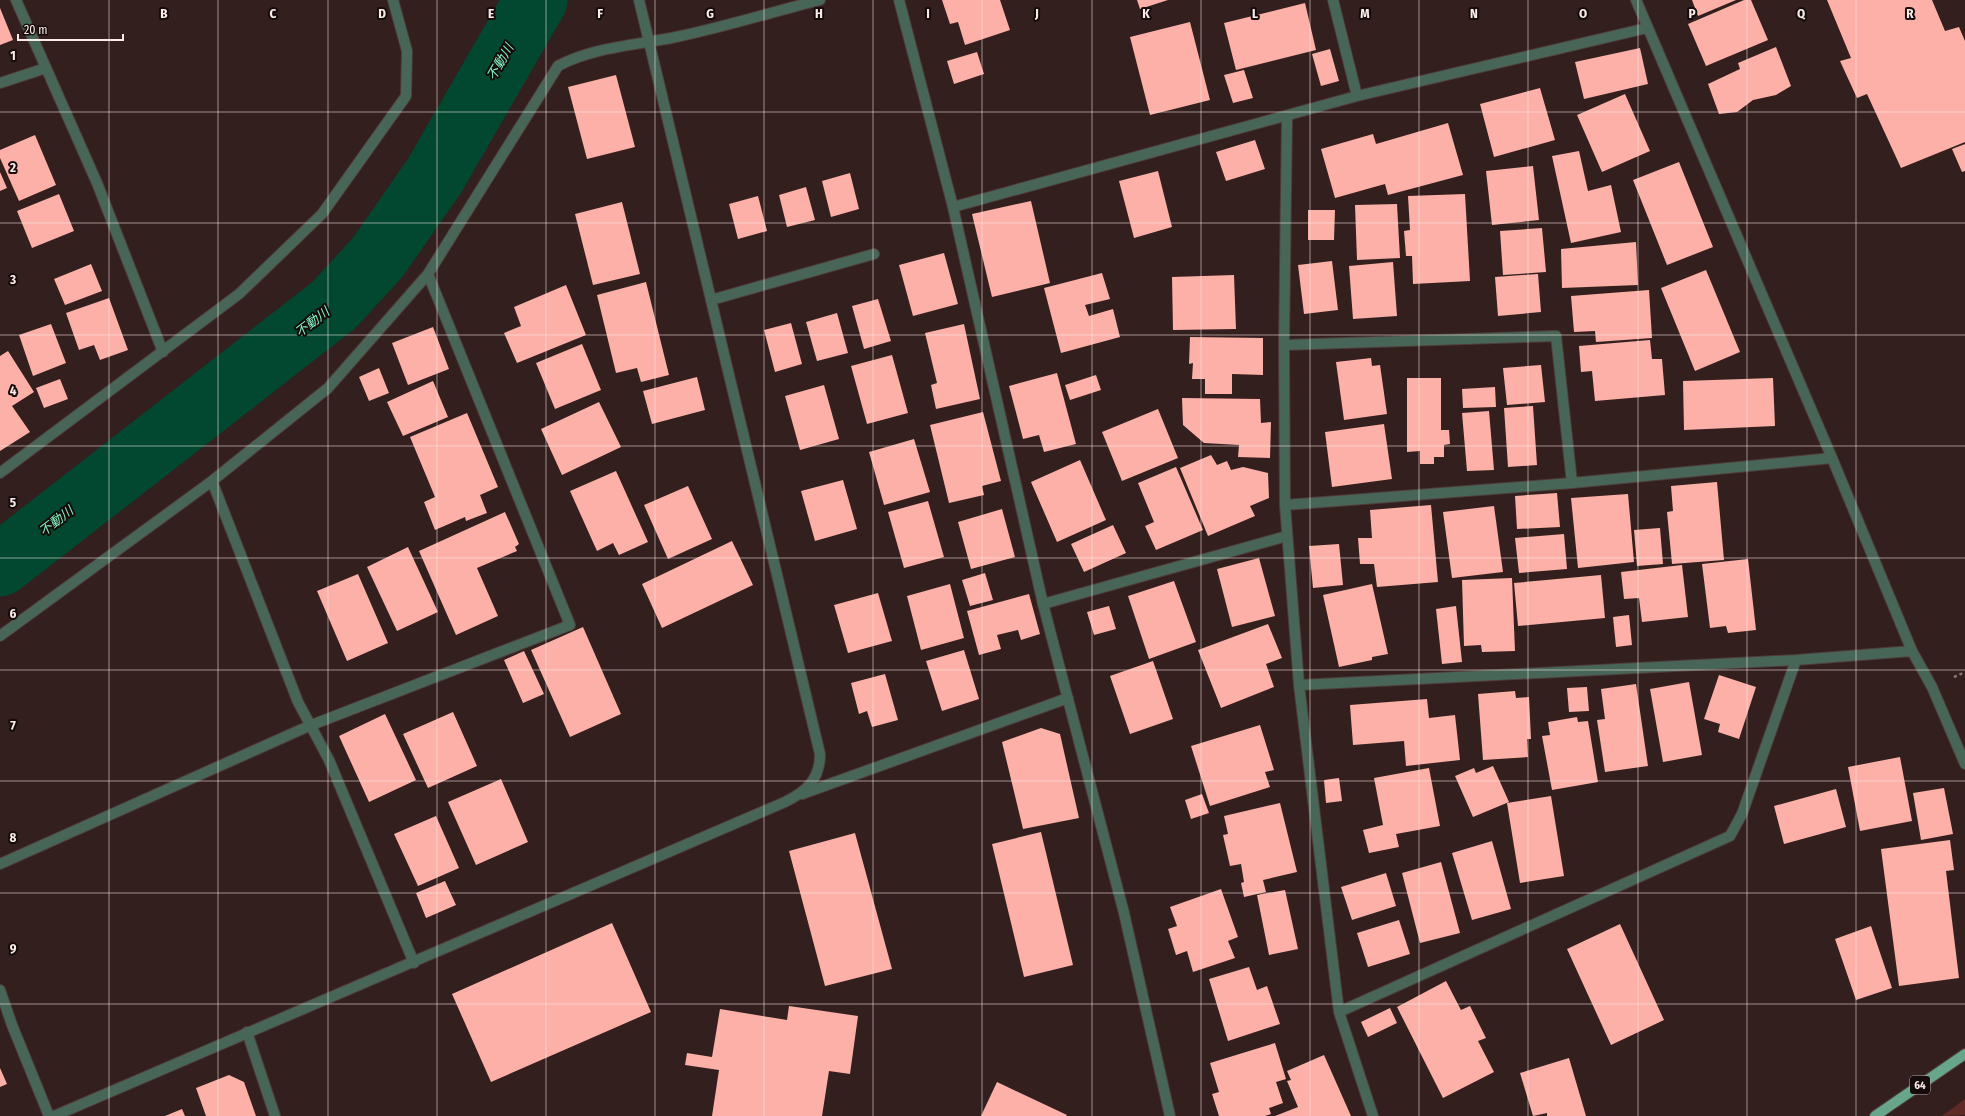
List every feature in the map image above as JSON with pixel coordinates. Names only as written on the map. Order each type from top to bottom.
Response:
[{"type":"main road","name":"64","points":[[1875,1116],[1965,1054]]},
{"type":"street","points":[[16,0],[19,11],[97,183],[163,352]]},
{"type":"street","points":[[0,474],[239,294],[322,214],[406,96],[407,52],[393,0]]},
{"type":"street","points":[[638,0],[820,754],[820,766],[802,794]]},
{"type":"street","points":[[0,636],[212,481],[328,388],[428,274],[558,66],[570,60],[648,40],[675,37],[820,0]]},
{"type":"street","points":[[899,0],[953,207],[1043,604],[1124,913],[1170,1116]]},
{"type":"street","points":[[1333,0],[1358,96]]},
{"type":"street","points":[[1636,0],[1832,458],[1912,651],[1932,687],[1965,764]]},
{"type":"street","points":[[953,207],[1358,96],[1647,28]]},
{"type":"street","points":[[0,83],[46,68]]},
{"type":"street","points":[[1287,116],[1284,346],[1285,505],[1287,536],[1300,685],[1339,1012],[1373,1116]]},
{"type":"street","points":[[710,300],[874,254]]},
{"type":"street","points":[[0,864],[309,726],[570,625],[428,274]]},
{"type":"street","points":[[1284,346],[1556,336],[1572,483]]},
{"type":"street","points":[[1285,505],[1572,483],[1832,458]]},
{"type":"street","points":[[212,481],[298,702],[309,726],[329,760],[414,963]]},
{"type":"street","points":[[1043,604],[1287,536]]},
{"type":"street","points":[[1300,685],[1796,660],[1912,651]]},
{"type":"street","points":[[1339,1012],[1730,836],[1742,814],[1796,660]]},
{"type":"street","points":[[54,1116],[247,1032],[414,963],[802,794],[1068,698]]},
{"type":"street","points":[[0,990],[49,1116]]},
{"type":"street","points":[[247,1032],[275,1116]]},
{"type":"shaded area","points":[[1965,1099],[1965,1115],[1942,1116]]},
{"type":"building","points":[[942,0],[1000,0],[1010,30],[965,45],[958,22],[950,24]]},
{"type":"building","points":[[1137,0],[1168,0],[1140,9]]},
{"type":"building","points":[[1692,0],[1736,0],[1698,16]]},
{"type":"building","points":[[1744,0],[1751,0],[1768,40],[1706,66],[1688,24]]},
{"type":"building","points":[[1827,0],[1932,0],[1945,31],[1959,27],[1965,41],[1965,142],[1901,168],[1867,94],[1857,98],[1840,61],[1851,58]]},
{"type":"building","points":[[1305,3],[1316,50],[1236,70],[1224,23]]},
{"type":"building","points":[[0,8],[13,40],[0,45]]},
{"type":"building","points":[[1190,22],[1210,100],[1150,115],[1130,37]]},
{"type":"building","points":[[1776,47],[1791,86],[1776,95],[1753,100],[1737,112],[1719,114],[1708,84],[1740,69],[1738,63]]},
{"type":"building","points":[[1640,48],[1648,84],[1584,99],[1575,62]]},
{"type":"building","points":[[1330,49],[1339,81],[1321,86],[1312,54]]},
{"type":"building","points":[[977,52],[984,74],[954,84],[947,61]]},
{"type":"building","points":[[1244,70],[1253,98],[1233,103],[1224,75]]},
{"type":"building","points":[[616,75],[635,147],[587,159],[568,87]]},
{"type":"building","points":[[1540,88],[1555,140],[1494,157],[1480,104]]},
{"type":"building","points":[[1625,94],[1650,151],[1602,172],[1577,115]]},
{"type":"building","points":[[1448,123],[1463,175],[1388,195],[1385,184],[1335,198],[1321,149],[1373,134],[1376,144]]},
{"type":"building","points":[[35,135],[56,185],[19,201],[0,158],[0,150]]},
{"type":"building","points":[[1255,140],[1265,169],[1226,181],[1216,152]]},
{"type":"building","points":[[1965,144],[1965,171],[1962,172],[1952,149]]},
{"type":"building","points":[[1579,151],[1588,191],[1611,185],[1621,232],[1571,243],[1552,156]]},
{"type":"building","points":[[1679,162],[1713,247],[1667,265],[1633,180]]},
{"type":"building","points":[[1533,166],[1539,220],[1492,225],[1486,171]]},
{"type":"building","points":[[1158,171],[1172,227],[1134,238],[1119,181]]},
{"type":"building","points":[[0,172],[7,188],[0,191]]},
{"type":"building","points":[[850,173],[859,209],[831,217],[822,181]]},
{"type":"building","points":[[806,187],[815,220],[787,227],[779,195]]},
{"type":"building","points":[[59,194],[74,231],[32,248],[17,211]]},
{"type":"building","points":[[1465,194],[1470,281],[1413,284],[1412,256],[1406,256],[1404,231],[1410,230],[1408,196]]},
{"type":"building","points":[[758,196],[767,231],[738,239],[729,204]]},
{"type":"building","points":[[1031,201],[1050,283],[992,297],[972,214]]},
{"type":"building","points":[[622,202],[640,274],[593,285],[575,214]]},
{"type":"building","points":[[1397,204],[1400,258],[1357,260],[1355,205]]},
{"type":"building","points":[[1308,210],[1335,210],[1334,240],[1308,240]]},
{"type":"building","points":[[1542,228],[1546,272],[1503,275],[1500,231]]},
{"type":"building","points":[[1636,242],[1638,285],[1562,288],[1561,249]]},
{"type":"building","points":[[944,253],[958,304],[913,316],[899,265]]},
{"type":"building","points":[[1332,261],[1338,310],[1304,314],[1298,265]]},
{"type":"building","points":[[1393,262],[1397,316],[1353,319],[1349,266]]},
{"type":"building","points":[[91,264],[102,291],[65,305],[54,279]]},
{"type":"building","points":[[1706,270],[1740,352],[1695,371],[1661,288]]},
{"type":"building","points":[[1102,273],[1110,299],[1085,305],[1089,316],[1113,309],[1120,337],[1061,353],[1044,288]]},
{"type":"building","points":[[1538,274],[1541,312],[1498,316],[1495,277]]},
{"type":"building","points":[[1234,275],[1236,329],[1173,330],[1172,277]]},
{"type":"building","points":[[646,282],[669,375],[641,382],[637,368],[616,373],[597,295]]},
{"type":"building","points":[[566,285],[586,335],[517,363],[504,333],[521,326],[514,307]]},
{"type":"building","points":[[1649,290],[1652,338],[1596,342],[1595,331],[1574,332],[1571,296]]},
{"type":"building","points":[[109,298],[128,350],[100,360],[94,345],[79,350],[66,313]]},
{"type":"building","points":[[878,299],[891,341],[864,349],[852,306]]},
{"type":"building","points":[[837,313],[848,353],[817,361],[806,322]]},
{"type":"building","points":[[791,323],[802,364],[775,372],[764,330]]},
{"type":"building","points":[[51,324],[66,363],[33,376],[19,335]]},
{"type":"building","points":[[964,324],[980,399],[936,409],[931,385],[937,383],[925,333]]},
{"type":"building","points":[[433,327],[449,369],[408,385],[392,343]]},
{"type":"building","points":[[1190,337],[1263,338],[1263,375],[1232,374],[1232,394],[1205,394],[1205,379],[1192,379],[1193,363],[1189,364]]},
{"type":"building","points":[[1650,340],[1652,359],[1662,359],[1665,395],[1595,401],[1592,371],[1581,372],[1579,346]]},
{"type":"building","points":[[582,344],[601,390],[555,409],[536,363]]},
{"type":"building","points":[[8,351],[34,392],[12,406],[30,432],[0,451],[0,356]]},
{"type":"building","points":[[892,355],[908,413],[867,424],[851,366]]},
{"type":"building","points":[[1371,358],[1372,366],[1380,365],[1387,414],[1344,420],[1336,362]]},
{"type":"building","points":[[1541,365],[1545,402],[1507,405],[1503,368]]},
{"type":"building","points":[[379,368],[389,393],[369,401],[359,377]]},
{"type":"building","points":[[1057,373],[1076,444],[1044,452],[1039,435],[1023,439],[1009,386]]},
{"type":"building","points":[[1096,375],[1101,390],[1070,400],[1065,385]]},
{"type":"building","points":[[697,377],[705,410],[652,424],[643,391]]},
{"type":"building","points":[[1407,378],[1441,378],[1441,430],[1449,430],[1450,444],[1444,445],[1444,457],[1434,457],[1434,464],[1420,464],[1420,451],[1407,452]]},
{"type":"building","points":[[1773,378],[1775,426],[1684,430],[1683,381]]},
{"type":"building","points":[[60,379],[68,399],[44,408],[36,388]]},
{"type":"building","points":[[433,381],[448,417],[403,436],[387,402]]},
{"type":"building","points":[[824,385],[839,439],[800,450],[785,396]]},
{"type":"building","points":[[1495,387],[1496,407],[1463,408],[1462,389]]},
{"type":"building","points":[[1182,398],[1260,399],[1261,423],[1271,422],[1270,458],[1238,457],[1239,445],[1204,443],[1183,425]]},
{"type":"building","points":[[599,402],[621,447],[562,475],[541,429]]},
{"type":"building","points":[[1533,406],[1537,465],[1508,467],[1504,408]]},
{"type":"building","points":[[1158,409],[1178,458],[1122,481],[1102,432]]},
{"type":"building","points":[[1489,411],[1494,470],[1467,471],[1462,413]]},
{"type":"building","points":[[983,412],[1001,481],[982,486],[984,495],[949,503],[930,425]]},
{"type":"building","points":[[467,413],[498,487],[480,495],[487,513],[466,521],[465,517],[435,530],[424,502],[435,497],[410,437]]},
{"type":"building","points":[[1384,424],[1392,479],[1332,487],[1325,432]]},
{"type":"building","points":[[914,439],[930,492],[884,505],[869,452]]},
{"type":"building","points":[[1211,455],[1217,465],[1227,461],[1231,470],[1243,467],[1268,473],[1269,498],[1250,506],[1255,516],[1208,536],[1180,468]]},
{"type":"building","points":[[1080,460],[1106,520],[1057,542],[1031,482]]},
{"type":"building","points":[[1176,467],[1203,530],[1156,550],[1145,526],[1154,522],[1138,483]]},
{"type":"building","points":[[616,471],[648,542],[619,555],[613,543],[597,551],[570,491]]},
{"type":"building","points":[[843,480],[857,529],[815,541],[801,491]]},
{"type":"building","points":[[1717,482],[1724,560],[1672,564],[1667,512],[1673,511],[1671,486]]},
{"type":"building","points":[[688,486],[712,539],[668,559],[644,505]]},
{"type":"building","points":[[1557,493],[1560,527],[1517,529],[1515,496]]},
{"type":"building","points":[[1628,494],[1634,562],[1578,568],[1571,498]]},
{"type":"building","points":[[928,501],[944,557],[904,568],[888,512]]},
{"type":"building","points":[[1431,505],[1438,582],[1377,587],[1374,564],[1360,564],[1358,538],[1372,538],[1370,510]]},
{"type":"building","points":[[1494,506],[1503,572],[1452,578],[1443,512]]},
{"type":"building","points":[[1002,509],[1015,557],[971,569],[958,522]]},
{"type":"building","points":[[505,512],[519,544],[515,547],[517,551],[477,568],[498,616],[456,635],[419,551]]},
{"type":"building","points":[[1113,525],[1126,553],[1084,572],[1071,544]]},
{"type":"building","points":[[1660,528],[1663,564],[1637,566],[1634,530]]},
{"type":"building","points":[[1564,534],[1567,569],[1519,573],[1515,538]]},
{"type":"building","points":[[732,541],[753,585],[662,628],[642,584]]},
{"type":"building","points":[[1339,544],[1343,585],[1313,588],[1309,546]]},
{"type":"building","points":[[408,547],[438,612],[397,631],[367,567]]},
{"type":"building","points":[[1259,558],[1275,616],[1232,627],[1217,569]]},
{"type":"building","points":[[1748,559],[1756,630],[1728,633],[1726,626],[1710,628],[1702,564]]},
{"type":"building","points":[[1682,565],[1688,617],[1642,622],[1639,598],[1624,599],[1621,572]]},
{"type":"building","points":[[985,573],[993,600],[970,606],[962,580]]},
{"type":"building","points":[[358,574],[388,643],[347,661],[317,591]]},
{"type":"building","points":[[1601,575],[1605,618],[1518,626],[1514,583]]},
{"type":"building","points":[[1512,578],[1515,651],[1482,652],[1481,645],[1464,646],[1462,580]]},
{"type":"building","points":[[1174,581],[1196,642],[1149,659],[1128,596]]},
{"type":"building","points":[[950,584],[964,638],[921,650],[907,596]]},
{"type":"building","points":[[1372,584],[1388,654],[1372,657],[1372,660],[1339,667],[1323,595]]},
{"type":"building","points":[[878,593],[892,641],[848,653],[834,605]]},
{"type":"building","points":[[1029,594],[1040,634],[1021,640],[1018,630],[997,635],[1001,649],[979,655],[967,611]]},
{"type":"building","points":[[1109,606],[1116,629],[1094,635],[1087,612]]},
{"type":"building","points":[[1456,606],[1462,662],[1442,664],[1436,609]]},
{"type":"building","points":[[1629,615],[1632,645],[1616,647],[1613,617]]},
{"type":"building","points":[[1268,624],[1282,658],[1266,664],[1274,687],[1221,708],[1198,650]]},
{"type":"building","points":[[583,627],[621,714],[570,737],[531,650]]},
{"type":"building","points":[[964,650],[979,699],[942,711],[926,661]]},
{"type":"building","points":[[524,651],[544,694],[523,703],[504,660]]},
{"type":"building","points":[[1153,661],[1173,719],[1130,734],[1110,676]]},
{"type":"building","points":[[885,674],[898,720],[872,727],[867,711],[859,714],[851,683]]},
{"type":"building","points":[[1719,675],[1756,687],[1739,739],[1718,732],[1720,724],[1704,719]]},
{"type":"building","points":[[1689,682],[1702,755],[1663,762],[1650,689]]},
{"type":"building","points":[[1636,684],[1648,766],[1605,772],[1597,720],[1605,719],[1601,689]]},
{"type":"building","points":[[1587,687],[1589,711],[1569,712],[1567,688]]},
{"type":"building","points":[[1515,691],[1516,698],[1529,697],[1531,739],[1527,739],[1528,757],[1483,760],[1478,694]]},
{"type":"building","points":[[1427,699],[1429,718],[1455,715],[1460,760],[1406,766],[1404,741],[1353,745],[1350,705]]},
{"type":"building","points":[[453,712],[477,766],[428,788],[403,734]]},
{"type":"building","points":[[385,714],[416,780],[369,802],[339,736]]},
{"type":"building","points":[[1577,717],[1578,722],[1588,721],[1598,782],[1552,790],[1542,736],[1550,735],[1548,722]]},
{"type":"building","points":[[1260,725],[1274,770],[1265,772],[1270,787],[1210,806],[1191,746]]},
{"type":"building","points":[[1041,728],[1060,734],[1079,818],[1023,829],[1002,742]]},
{"type":"building","points":[[1900,757],[1912,821],[1860,831],[1848,767]]},
{"type":"building","points":[[1493,766],[1509,802],[1473,817],[1455,776],[1474,768],[1476,773]]},
{"type":"building","points":[[1429,768],[1440,826],[1396,834],[1399,847],[1369,853],[1363,830],[1383,825],[1374,778]]},
{"type":"building","points":[[1339,778],[1342,801],[1326,803],[1324,780]]},
{"type":"building","points":[[501,779],[528,842],[476,865],[448,802]]},
{"type":"building","points":[[1944,788],[1953,834],[1921,840],[1913,793]]},
{"type":"building","points":[[1836,789],[1846,827],[1784,844],[1774,806]]},
{"type":"building","points":[[1202,794],[1209,813],[1191,819],[1185,800]]},
{"type":"building","points":[[1551,796],[1564,876],[1520,883],[1507,803]]},
{"type":"building","points":[[1280,803],[1297,872],[1263,880],[1266,892],[1244,897],[1241,883],[1244,882],[1241,864],[1230,866],[1223,835],[1228,834],[1224,816]]},
{"type":"building","points":[[436,816],[459,868],[418,886],[394,834]]},
{"type":"building","points":[[1041,832],[1073,965],[1024,977],[992,844]]},
{"type":"building","points":[[855,833],[892,969],[825,986],[789,851]]},
{"type":"building","points":[[1950,840],[1954,870],[1946,871],[1959,978],[1899,986],[1881,849]]},
{"type":"building","points":[[1492,841],[1511,909],[1472,920],[1452,853]]},
{"type":"building","points":[[1441,862],[1460,933],[1420,943],[1402,873]]},
{"type":"building","points":[[1386,873],[1396,906],[1352,920],[1341,887]]},
{"type":"building","points":[[445,881],[456,905],[426,918],[416,893]]},
{"type":"building","points":[[1221,889],[1238,937],[1228,941],[1235,958],[1193,972],[1187,951],[1176,955],[1168,929],[1177,926],[1170,907]]},
{"type":"building","points":[[1285,890],[1298,949],[1269,955],[1257,895]]},
{"type":"building","points":[[1399,920],[1410,954],[1368,967],[1357,933]]},
{"type":"building","points":[[612,923],[651,1012],[491,1082],[452,994]]},
{"type":"building","points":[[1620,924],[1664,1020],[1611,1045],[1567,949]]},
{"type":"building","points":[[1871,926],[1892,988],[1856,1000],[1835,939]]},
{"type":"building","points":[[1249,967],[1257,990],[1267,986],[1280,1024],[1228,1041],[1209,979]]},
{"type":"building","points":[[1446,981],[1461,1010],[1470,1006],[1486,1038],[1478,1041],[1494,1072],[1443,1098],[1397,1007]]},
{"type":"building","points":[[789,1006],[858,1016],[850,1074],[829,1071],[822,1116],[712,1116],[719,1070],[685,1065],[687,1053],[712,1057],[720,1009],[787,1020]]},
{"type":"building","points":[[1390,1008],[1397,1023],[1368,1037],[1361,1022]]},
{"type":"building","points":[[1275,1043],[1286,1079],[1276,1082],[1283,1103],[1269,1108],[1271,1114],[1265,1116],[1219,1116],[1212,1094],[1219,1092],[1210,1063]]},
{"type":"building","points":[[1324,1055],[1351,1116],[1275,1116],[1298,1107],[1287,1081],[1291,1080],[1287,1071]]},
{"type":"building","points":[[1569,1058],[1586,1116],[1547,1116],[1547,1113],[1533,1116],[1520,1073]]},
{"type":"building","points":[[0,1068],[7,1084],[0,1087]]},
{"type":"building","points":[[229,1075],[244,1082],[256,1116],[206,1116],[196,1088]]},
{"type":"building","points":[[997,1082],[1067,1115],[981,1116]]},
{"type":"building","points":[[182,1109],[185,1116],[165,1116]]},
{"type":"waterway","name":"不動川","points":[[0,565],[334,305],[378,257],[435,175],[536,0]]}]
